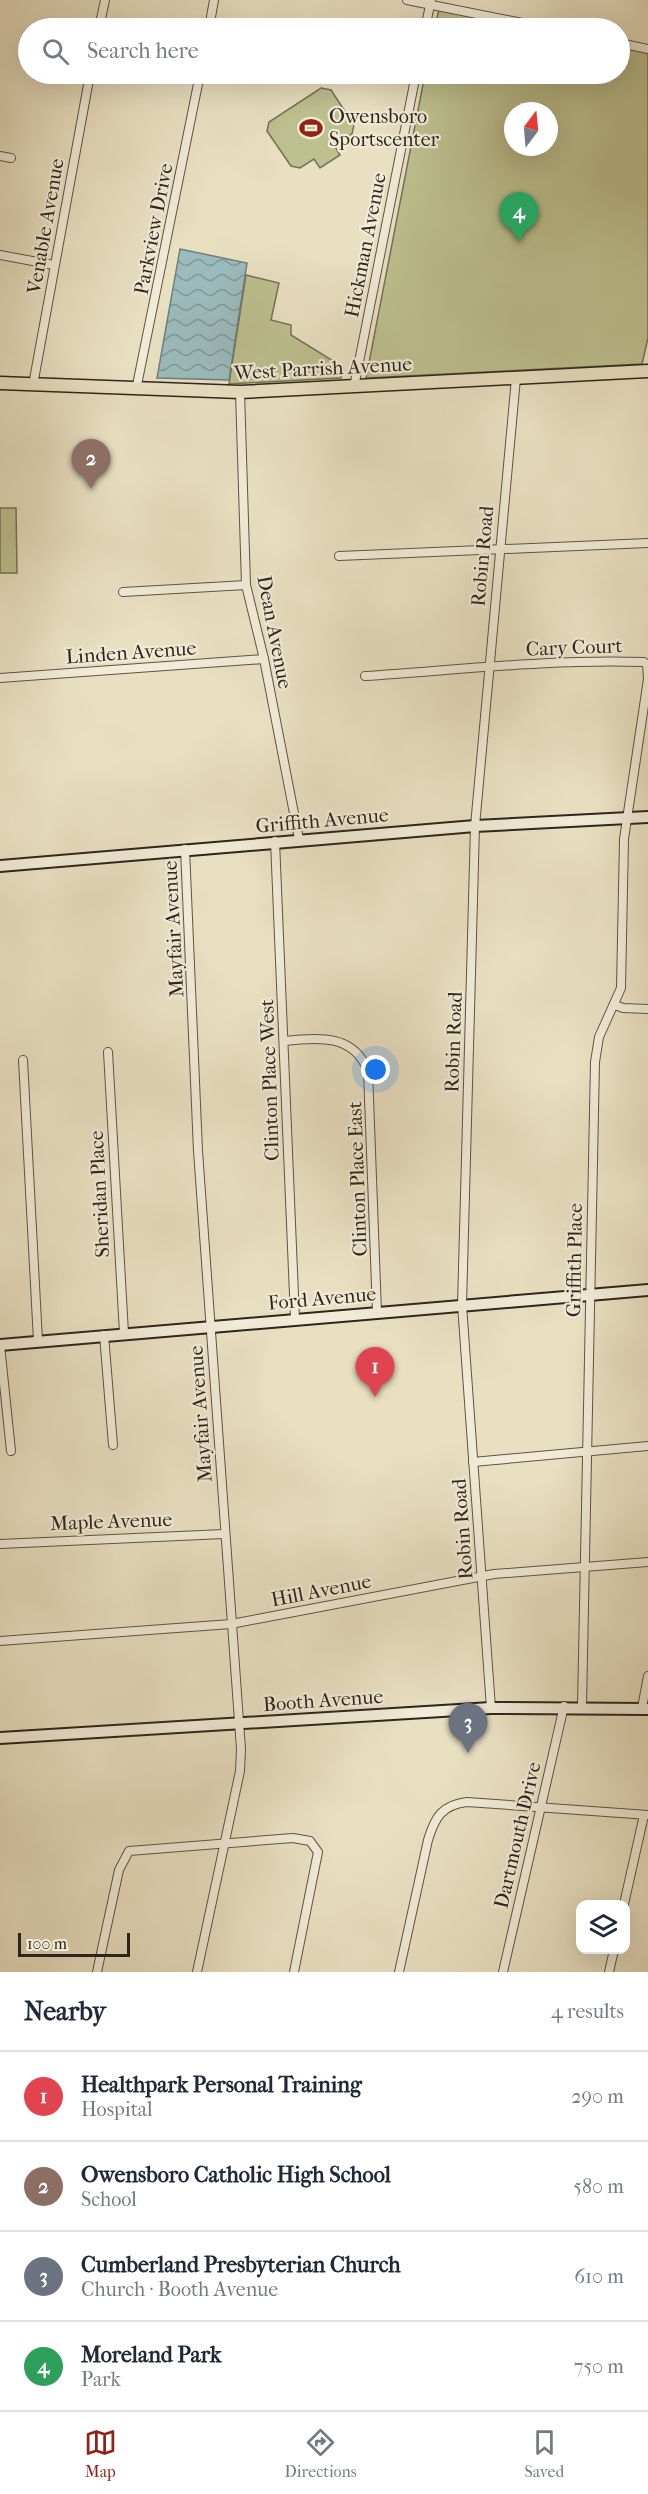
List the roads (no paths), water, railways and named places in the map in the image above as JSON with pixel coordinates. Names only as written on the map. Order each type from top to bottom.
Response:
[{"type":"main road","name":"West Parrish Avenue","points":[[0,383],[136,390],[240,392],[648,369]]},
{"type":"street","points":[[101,18],[105,0]]},
{"type":"street","points":[[211,18],[214,0]]},
{"type":"street","points":[[407,0],[430,2],[502,18]]},
{"type":"street","points":[[427,18],[430,2]]},
{"type":"street","points":[[630,45],[648,49]]},
{"type":"street","name":"Venable Avenue","points":[[33,385],[88,84]]},
{"type":"street","name":"Parkview Drive","points":[[136,390],[198,84]]},
{"type":"street","name":"Hickman Avenue","points":[[354,387],[414,84]]},
{"type":"street","points":[[0,156],[11,158]]},
{"type":"street","points":[[0,255],[54,265]]},
{"type":"street","name":"Robin Road","points":[[491,1708],[462,1305],[475,826],[516,378]]},
{"type":"street","name":"Dean Avenue","points":[[240,392],[246,585],[264,659],[299,839]]},
{"type":"street","points":[[339,556],[648,543]]},
{"type":"street","points":[[123,592],[246,585]]},
{"type":"street","name":"Linden Avenue","points":[[0,678],[264,659]]},
{"type":"street","name":"Cary Court","points":[[490,668],[627,661],[646,663],[648,679],[628,819]]},
{"type":"street","points":[[365,676],[490,668]]},
{"type":"street","name":"Griffith Avenue","points":[[0,866],[299,839],[475,826],[648,817]]},
{"type":"street","name":"Griffith Place","points":[[582,1706],[589,1451],[595,1062],[599,1037],[621,988],[624,839],[628,819]]},
{"type":"street","name":"Clinton Place West","points":[[275,841],[295,1319]]},
{"type":"street","name":"Mayfair Avenue","points":[[185,849],[198,1151],[239,1723],[240,1771],[197,1972]]},
{"type":"street","points":[[615,1005],[648,1009]]},
{"type":"street","name":"Clinton Place East","points":[[284,1041],[328,1039],[346,1044],[360,1056],[368,1071],[377,1312]]},
{"type":"street","name":"Sheridan Place","points":[[108,1052],[124,1333]]},
{"type":"street","points":[[23,1060],[38,1341]]},
{"type":"street","name":"Ford Avenue","points":[[0,1345],[648,1290]]},
{"type":"street","points":[[104,1335],[112,1445]]},
{"type":"street","points":[[0,1345],[11,1451]]},
{"type":"street","points":[[474,1462],[648,1446]]},
{"type":"street","name":"Maple Avenue","points":[[0,1544],[224,1534]]},
{"type":"street","name":"Hill Avenue","points":[[0,1641],[231,1624],[482,1576],[648,1562]]},
{"type":"street","points":[[645,1708],[648,1676]]},
{"type":"street","name":"Dartmouth Drive","points":[[503,1972],[564,1706]]},
{"type":"street","name":"Booth Avenue","points":[[0,1738],[491,1708],[582,1706],[645,1708]]},
{"type":"street","points":[[399,1972],[428,1840],[434,1820],[447,1806],[467,1802],[646,1815],[625,1900]]},
{"type":"street","points":[[97,1972],[124,1855],[136,1848],[293,1838],[310,1841],[316,1846],[318,1860],[294,1972]]},
{"type":"street","points":[[609,1972],[613,1954]]},
{"type":"water","points":[[180,249],[247,263],[229,380],[157,378]]},
{"type":"place","name":"Owensboro Sportscenter","points":[[311,128]]},
{"type":"place","name":"Moreland Park","points":[[519,242]]},
{"type":"place","name":"Owensboro Catholic High School","points":[[91,489]]},
{"type":"place","name":"Healthpark Personal Training","points":[[375,1397]]},
{"type":"place","name":"Cumberland Presbyterian Church","points":[[468,1753]]}]
